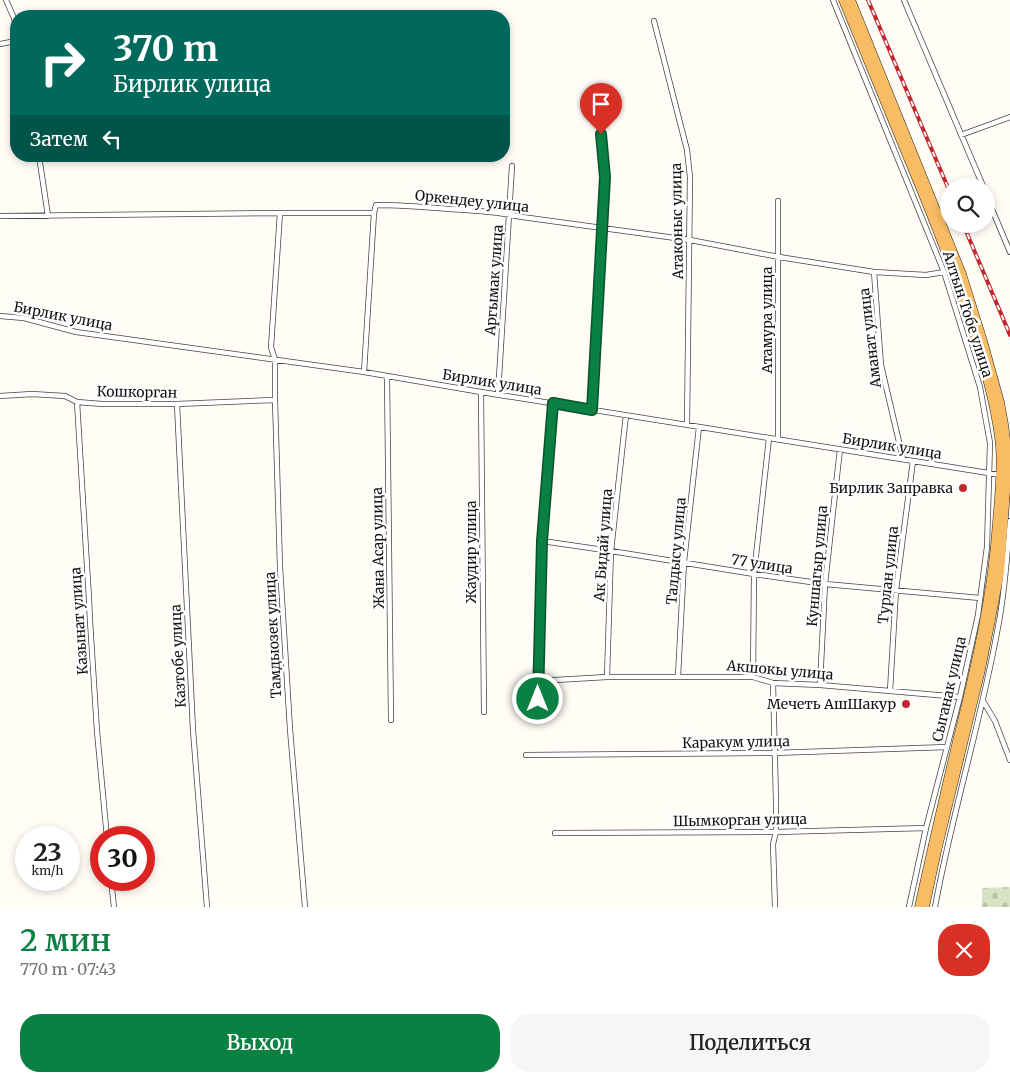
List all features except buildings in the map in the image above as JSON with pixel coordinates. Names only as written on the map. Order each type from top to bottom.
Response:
[{"type":"highway","points":[[844,0],[947,254],[967,309],[986,373],[1006,476],[984,624],[919,907]]},
{"type":"highway","points":[[851,0],[953,251],[973,307],[992,371],[1002,417],[1006,447],[1000,572],[980,674],[925,907]]},
{"type":"street","name":"Алтын Тобе улица","points":[[833,0],[944,272],[980,387],[990,443],[989,473]]},
{"type":"street","points":[[904,0],[979,178]]},
{"type":"street","name":"Атаконыс улица","points":[[654,21],[687,150],[690,178],[687,425]]},
{"type":"street","points":[[961,135],[1010,117]]},
{"type":"street","points":[[592,410],[605,177],[601,134]]},
{"type":"street","points":[[40,162],[48,216]]},
{"type":"street","name":"Аргымак улица","points":[[498,394],[512,166]]},
{"type":"street","name":"Атамура улица","points":[[778,202],[778,439]]},
{"type":"street","name":"Оркендеу улица","points":[[0,216],[374,213],[376,205],[400,205],[510,214],[602,227],[690,240],[874,272],[926,275],[944,272]]},
{"type":"street","name":"Тамдыозек улица","points":[[280,213],[271,347],[274,360],[280,567],[290,729],[305,907]]},
{"type":"street","points":[[364,372],[374,213]]},
{"type":"street","points":[[995,216],[1010,252]]},
{"type":"street","name":"Аманат улица","points":[[874,272],[882,365],[902,459]]},
{"type":"street","name":"Бирлик улица","points":[[0,316],[24,318],[76,332],[364,372],[1006,476]]},
{"type":"street","name":"Жана Асар улица","points":[[387,376],[391,720]]},
{"type":"street","name":"Жаудир улица","points":[[481,392],[484,712]]},
{"type":"street","name":"Кошкорган","points":[[0,396],[32,394],[65,396],[77,402],[102,404],[177,404],[274,400]]},
{"type":"street","name":"Казынат улица","points":[[77,402],[97,731],[106,826]]},
{"type":"street","points":[[529,710],[538,703],[542,541],[553,403]]},
{"type":"street","name":"Казтобе улица","points":[[177,404],[193,730],[207,907]]},
{"type":"street","name":"Ак Бидай улица","points":[[607,677],[612,550],[626,415]]},
{"type":"street","name":"Талдысу улица","points":[[678,676],[684,562],[699,427]]},
{"type":"street","points":[[753,677],[754,574],[769,438]]},
{"type":"street","name":"Куншагыр улица","points":[[820,685],[825,584],[840,449]]},
{"type":"street","name":"Турлан улица","points":[[890,691],[896,590],[913,461]]},
{"type":"street","name":"Сыганак улица","points":[[910,907],[926,828],[960,697],[978,615],[986,546],[989,473]]},
{"type":"street","points":[[935,907],[941,874],[983,701],[998,627],[1006,574],[1010,521]]},
{"type":"street","name":"77 улица","points":[[542,541],[612,550],[825,584],[980,598]]},
{"type":"street","name":"Акшокы улица","points":[[538,681],[607,677],[753,677],[773,683],[820,685],[960,697]]},
{"type":"street","points":[[773,683],[776,832],[773,844],[775,907]]},
{"type":"street","points":[[983,701],[995,721],[1010,760]]},
{"type":"street","name":"Каракум улица","points":[[526,754],[774,753],[947,748]]},
{"type":"street","name":"Шымкорган улица","points":[[555,833],[776,832],[926,828]]},
{"type":"street","points":[[112,891],[114,907]]},
{"type":"green space","points":[[1010,887],[1010,907],[982,907],[982,888]]},
{"type":"railway","points":[[868,0],[944,178]]},
{"type":"railway","points":[[967,233],[1010,335]]},
{"type":"place","name":"Бирлик Заправка","points":[[963,488]]},
{"type":"place","name":"Мечеть АшШакур","points":[[906,704]]},
{"type":"route","points":[[538,699],[542,541],[553,403],[592,410],[605,177],[601,134]]}]
